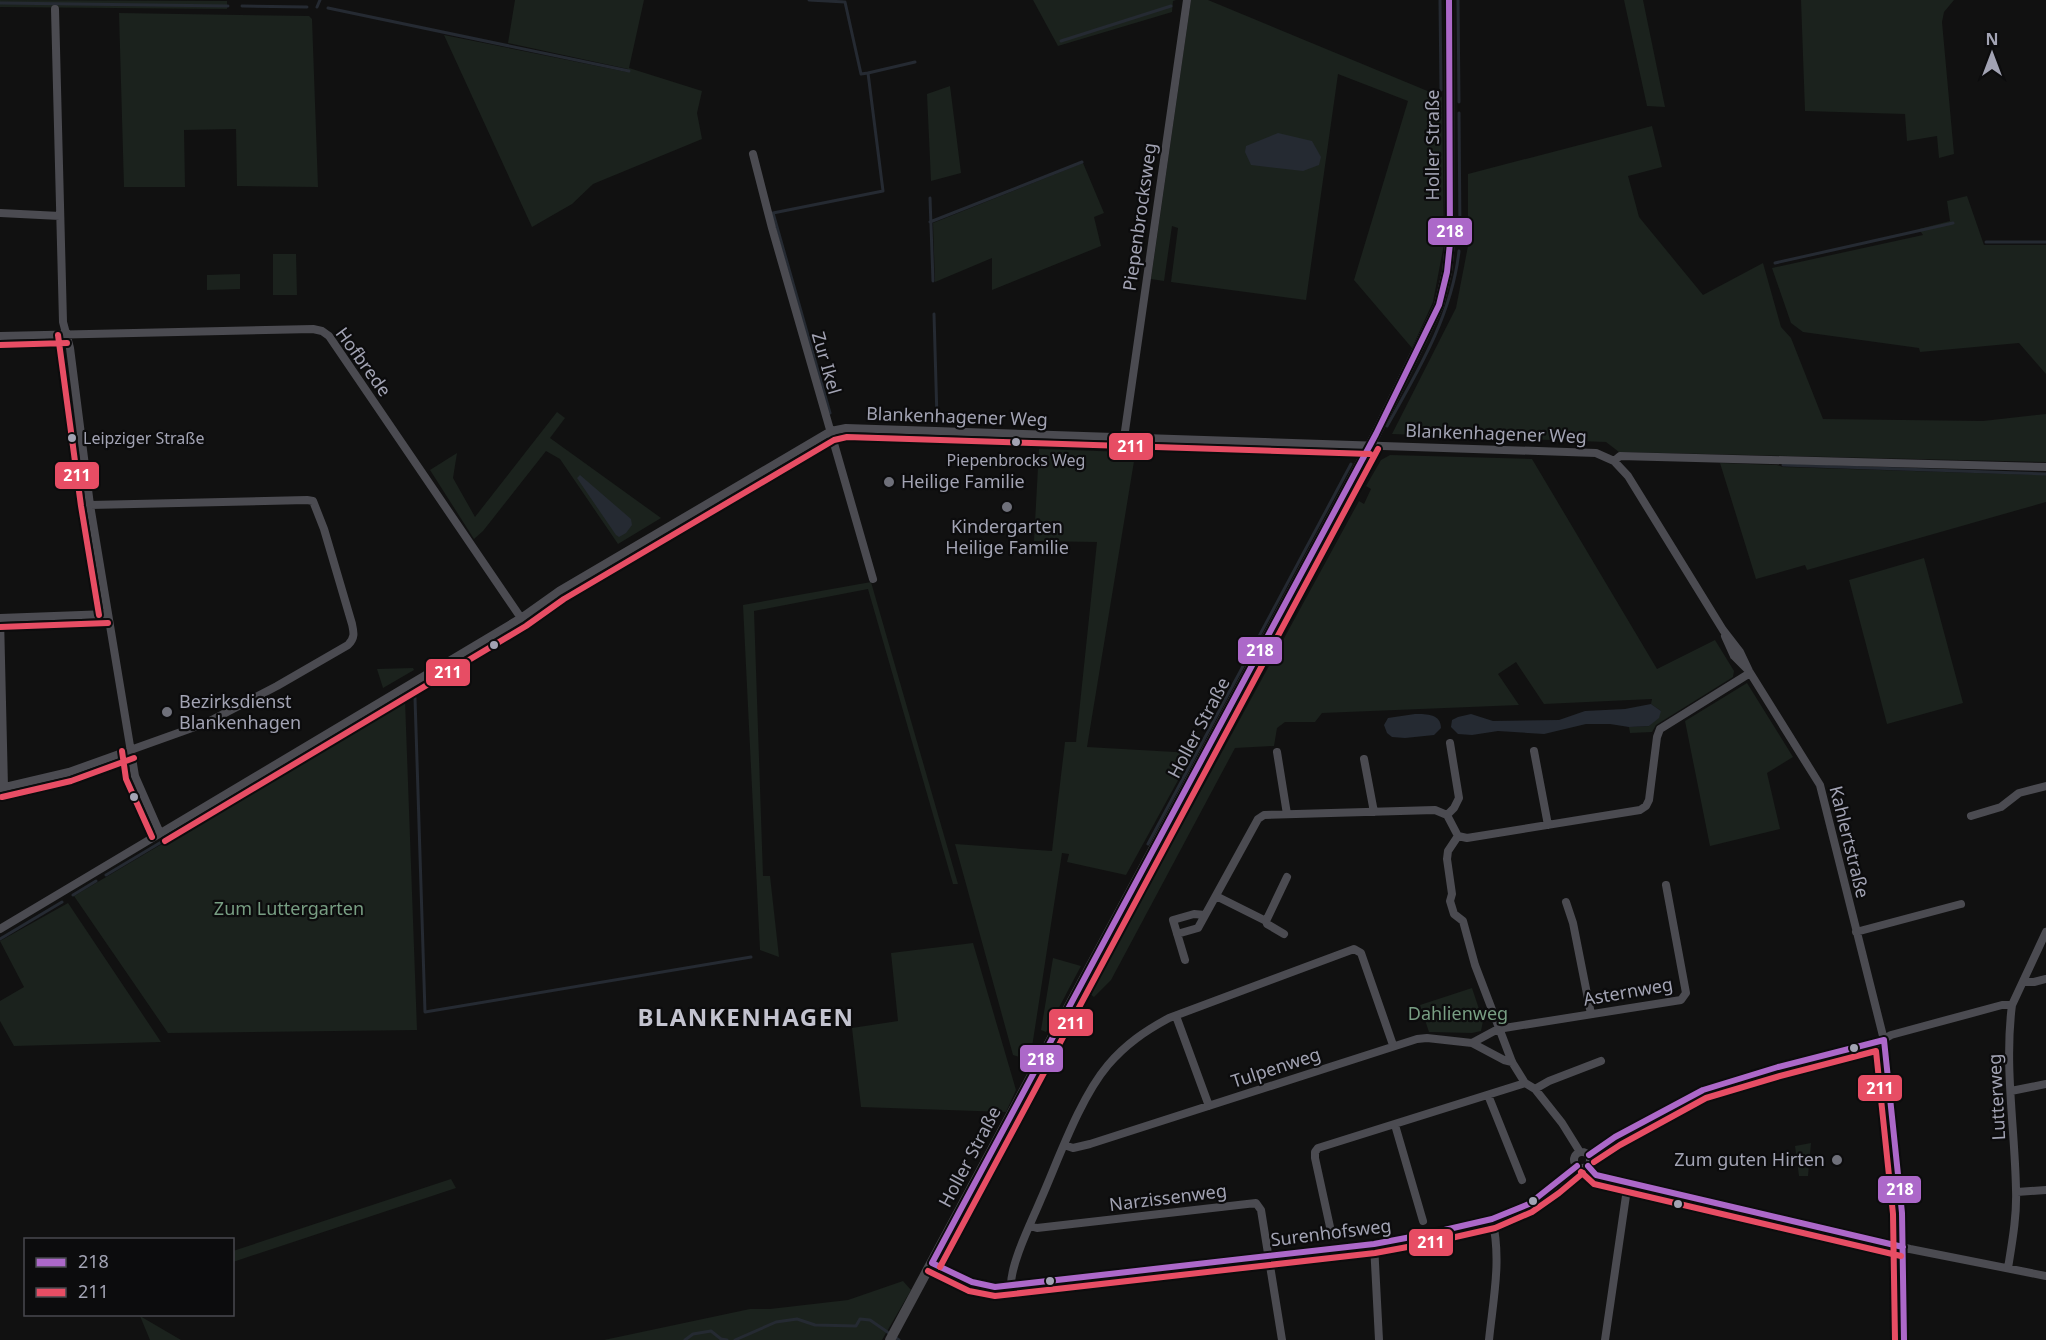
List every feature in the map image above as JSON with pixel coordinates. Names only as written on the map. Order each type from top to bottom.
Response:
[{"type":"street","name":"Piepenbrocksweg","points":[[1124,438],[1187,0]]},
{"type":"street","name":"Holler Straße","points":[[890,1340],[1370,445],[1420,348],[1439,305],[1447,272],[1450,243],[1449,0]]},
{"type":"street","points":[[55,9],[63,322],[67,334],[90,505],[135,776],[160,833]]},
{"type":"street","name":"Zur Ikel","points":[[753,154],[772,228],[873,579]]},
{"type":"street","points":[[0,213],[60,216]]},
{"type":"street","name":"Hofbrede","points":[[0,336],[314,329],[322,331],[329,336],[521,618]]},
{"type":"street","name":"Blankenhagener Weg","points":[[0,929],[521,618],[559,591],[831,431],[846,428],[1596,453],[1614,461],[1620,456],[2046,467]]},
{"type":"street","name":"Kahlertstraße","points":[[1614,461],[1628,476],[1723,630],[1734,656],[1750,672],[1820,785],[1884,1040],[1902,1213],[1904,1340]]},
{"type":"street","points":[[90,505],[314,501],[354,634],[348,645],[206,723],[69,772],[2,788],[0,618],[108,614]]},
{"type":"street","points":[[1177,934],[1198,927],[1258,819],[1264,814],[1435,810],[1447,815],[1458,836],[1467,838],[1640,810],[1646,806],[1650,793],[1660,729],[1750,672]]},
{"type":"street","points":[[1447,815],[1459,798],[1450,743]]},
{"type":"street","points":[[1534,751],[1548,825]]},
{"type":"street","points":[[1277,752],[1287,814]]},
{"type":"street","points":[[1364,759],[1374,812]]},
{"type":"street","points":[[1971,816],[2001,807],[2019,793],[2046,786]]},
{"type":"street","points":[[1458,836],[1448,851],[1447,859],[1452,894],[1450,901],[1454,914],[1463,921],[1498,1029],[1512,1062],[1526,1083],[1535,1089],[1562,1123],[1580,1152],[1589,1155]]},
{"type":"street","points":[[1266,921],[1287,877]]},
{"type":"street","name":"Asternweg","points":[[1498,1029],[1681,1000],[1686,993],[1666,885]]},
{"type":"street","points":[[1216,896],[1266,921],[1267,924],[1284,934]]},
{"type":"street","points":[[1566,902],[1573,923],[1591,1014]]},
{"type":"street","points":[[1856,932],[1960,904]]},
{"type":"street","points":[[1185,960],[1173,920],[1194,914],[1204,915]]},
{"type":"street","name":"Lutterweg","points":[[2008,1268],[2017,1192],[2009,1051],[2012,1005],[2025,982],[2046,932]]},
{"type":"street","points":[[1011,1285],[1011,1276],[1030,1226],[1074,1122],[1107,1066],[1127,1044],[1146,1030],[1176,1016],[1354,950],[1361,953],[1393,1045]]},
{"type":"street","points":[[2025,982],[2046,979]]},
{"type":"street","points":[[1589,1155],[1615,1137],[1703,1090],[1778,1067],[1884,1040],[1891,1035],[2002,1005],[2012,1005]]},
{"type":"street","points":[[1176,1016],[1209,1106]]},
{"type":"street","points":[[1472,1043],[1498,1029]]},
{"type":"street","name":"Tulpenweg","points":[[1064,1145],[1073,1148],[1090,1144],[1393,1045],[1427,1038],[1472,1043]]},
{"type":"street","points":[[1472,1043],[1512,1062]]},
{"type":"street","points":[[1535,1089],[1549,1081],[1600,1061]]},
{"type":"street","points":[[1332,1236],[1315,1152],[1318,1148],[1526,1083]]},
{"type":"street","points":[[2011,1091],[2046,1084]]},
{"type":"street","points":[[1488,1095],[1522,1180]]},
{"type":"street","points":[[1395,1125],[1423,1221]]},
{"type":"street","points":[[1580,1152],[1574,1158],[1576,1166],[1582,1168],[1588,1166],[1591,1161],[1589,1155]]},
{"type":"street","name":"Surenhofsweg","points":[[932,1263],[981,1285],[995,1287],[1374,1244],[1492,1219],[1529,1204],[1576,1166]]},
{"type":"street","points":[[1588,1166],[1596,1175],[1903,1247],[2046,1276]]},
{"type":"street","points":[[1605,1340],[1628,1182]]},
{"type":"street","points":[[2017,1192],[2046,1190]]},
{"type":"street","name":"Narzissenweg","points":[[1030,1226],[1037,1228],[1256,1203],[1261,1210],[1268,1256]]},
{"type":"street","points":[[1489,1340],[1497,1267],[1492,1219]]},
{"type":"street","points":[[1374,1244],[1378,1340]]},
{"type":"street","points":[[1268,1256],[1282,1340]]},
{"type":"green space","points":[[0,0],[227,1],[227,9],[0,7]]},
{"type":"green space","points":[[515,0],[644,0],[629,68],[702,91],[697,113],[702,139],[593,184],[572,204],[532,227],[444,35],[627,72],[628,69],[508,43]]},
{"type":"green space","points":[[1033,0],[1176,0],[1173,1],[1172,12],[1058,46]]},
{"type":"green space","points":[[1191,0],[1208,0],[1442,97],[1444,244],[1433,302],[1412,348],[1354,280],[1408,101],[1338,74],[1306,300],[1171,282],[1178,228],[1172,226],[1164,281],[1151,279]]},
{"type":"green space","points":[[1624,0],[1643,0],[1665,107],[1647,106]]},
{"type":"green space","points":[[1801,0],[1954,0],[1944,12],[1942,22],[1954,154],[1939,158],[1937,136],[1907,141],[1905,114],[1805,111]]},
{"type":"green space","points":[[119,13],[309,16],[312,19],[318,187],[237,186],[236,129],[184,130],[185,187],[124,187]]},
{"type":"green space","points":[[950,86],[961,173],[931,181],[927,94]]},
{"type":"green space","points":[[1652,126],[1662,167],[1628,176],[1639,217],[1703,295],[1763,263],[1781,327],[1791,338],[1823,419],[1983,421],[2046,414],[2046,462],[1619,452],[1606,442],[1392,434],[1456,308],[1468,246],[1468,174]]},
{"type":"green space","points":[[1083,163],[1104,213],[1094,217],[1101,246],[992,290],[992,258],[935,282],[933,223]]},
{"type":"green space","points":[[1967,196],[1984,245],[2046,245],[2046,374],[2019,343],[1920,352],[1919,348],[1803,332],[1791,323],[1772,268],[1923,235],[1919,229],[1950,221],[1947,201]]},
{"type":"green space","points":[[273,254],[296,254],[297,295],[273,295]]},
{"type":"green space","points":[[240,274],[240,289],[207,290],[207,275]]},
{"type":"green space","points":[[557,412],[565,418],[550,438],[661,518],[618,544],[560,459],[546,451],[483,531],[474,539],[430,470],[457,453],[453,478],[475,517]]},
{"type":"green space","points":[[1127,443],[1137,443],[1087,747],[1193,753],[1126,875],[1067,862],[1069,854],[1062,853],[1030,1060],[1013,1055],[955,844],[1052,851],[1065,742],[1076,742],[1097,542],[1034,541],[1039,449],[1126,452]]},
{"type":"green space","points":[[1390,455],[1532,459],[1657,669],[1715,640],[1734,671],[1733,677],[1656,725],[1652,732],[1630,733],[1629,727],[1649,726],[1661,711],[1651,704],[1652,699],[1544,704],[1516,662],[1498,674],[1519,705],[1322,713],[1315,722],[1285,722],[1277,728],[1274,746],[1235,748],[1111,980],[1094,997],[1090,994],[1359,501],[1364,504],[1371,489],[1366,486],[1381,460]]},
{"type":"green space","points":[[1720,463],[2046,475],[2046,502],[1807,570],[1805,565],[1756,579]]},
{"type":"green space","points":[[1924,558],[1963,703],[1887,724],[1849,580]]},
{"type":"green space","points":[[871,582],[958,884],[953,884],[868,589],[754,611],[763,876],[770,876],[779,957],[760,950],[743,605]]},
{"type":"green space","points":[[413,668],[414,670],[383,688],[377,669]]},
{"type":"green space","points":[[1747,683],[1793,757],[1767,773],[1780,829],[1710,846],[1685,721]]},
{"type":"green space","name":"Zum Luttergarten","points":[[405,700],[417,1030],[168,1033],[74,896]]},
{"type":"green space","points":[[68,903],[161,1042],[14,1046],[0,1021],[0,1001],[24,987],[0,941]]},
{"type":"green space","points":[[973,943],[1016,1090],[1006,1112],[861,1107],[852,1028],[898,1021],[891,953]]},
{"type":"green space","points":[[1053,958],[1081,966],[1046,1032],[1041,1030]]},
{"type":"green space","name":"Dahlienweg","points":[[1472,988],[1483,1021],[1481,1031],[1472,1033],[1429,1032],[1420,1005]]},
{"type":"green space","points":[[1811,1143],[1808,1176],[1799,1176],[1795,1146]]},
{"type":"green space","points":[[451,1179],[456,1188],[234,1262],[234,1251]]},
{"type":"green space","points":[[903,1281],[911,1290],[882,1340],[604,1340],[750,1309],[770,1309],[848,1300]]},
{"type":"green space","points":[[140,1316],[181,1340],[150,1340]]},
{"type":"shaded area","points":[[1278,133],[1312,141],[1321,157],[1319,165],[1303,171],[1251,165],[1245,152],[1246,146]]},
{"type":"shaded area","points":[[580,475],[631,519],[632,525],[626,533],[619,537],[616,535],[577,478]]},
{"type":"shaded area","points":[[1651,704],[1661,711],[1659,718],[1649,726],[1586,724],[1544,734],[1498,731],[1472,735],[1458,734],[1451,727],[1452,720],[1471,714],[1493,721],[1559,720],[1585,711],[1625,709]]},
{"type":"shaded area","points":[[1415,714],[1436,717],[1441,728],[1434,735],[1405,738],[1392,737],[1387,733],[1384,725],[1388,718]]},
{"type":"waterway","points":[[317,7],[320,0]]},
{"type":"waterway","points":[[809,0],[845,2],[861,74],[868,73]]},
{"type":"waterway","points":[[1440,0],[1441,90]]},
{"type":"waterway","points":[[1458,0],[1459,102]]},
{"type":"waterway","points":[[0,3],[228,6]]},
{"type":"waterway","points":[[242,6],[307,7]]},
{"type":"waterway","points":[[1061,41],[1171,6]]},
{"type":"waterway","points":[[328,8],[629,71]]},
{"type":"waterway","points":[[830,413],[773,213],[883,191],[868,73],[915,62]]},
{"type":"waterway","points":[[1459,113],[1460,234]]},
{"type":"waterway","points":[[930,222],[1082,162]]},
{"type":"waterway","points":[[930,198],[933,281]]},
{"type":"waterway","points":[[1775,263],[1953,223]]},
{"type":"waterway","points":[[1986,242],[2046,242]]},
{"type":"waterway","points":[[1387,426],[1432,342],[1449,298],[1459,251]]},
{"type":"waterway","points":[[934,314],[937,419]]},
{"type":"waterway","points":[[1148,844],[1351,464]]},
{"type":"waterway","points":[[1268,652],[1365,465]]},
{"type":"waterway","points":[[1783,465],[2046,474]]},
{"type":"waterway","points":[[1198,783],[1263,661]]},
{"type":"waterway","points":[[369,719],[402,698]]},
{"type":"waterway","points":[[415,698],[425,1012],[751,957]]},
{"type":"waterway","points":[[106,875],[359,724]]},
{"type":"waterway","points":[[73,895],[96,881]]},
{"type":"waterway","points":[[0,939],[62,902]]},
{"type":"waterway","points":[[735,1340],[776,1322],[797,1319],[815,1325],[856,1326],[860,1319],[870,1320],[899,1340]]},
{"type":"waterway","points":[[685,1340],[693,1334],[711,1331],[721,1339],[727,1340]]},
{"type":"transit line","name":"218","points":[[932,1263],[1376,434],[1439,305],[1447,272],[1450,243],[1449,0]]},
{"type":"transit line","name":"211","points":[[58,335],[81,506],[99,615]]},
{"type":"transit line","name":"211","points":[[0,345],[67,343]]},
{"type":"transit line","name":"211","points":[[165,841],[526,626],[564,599],[834,440],[847,437],[1370,454]]},
{"type":"transit line","name":"211","points":[[940,1267],[1378,449]]},
{"type":"transit line","name":"211","points":[[0,627],[108,623]]},
{"type":"transit line","name":"211","points":[[122,751],[126,779],[152,837]]},
{"type":"transit line","name":"211","points":[[2,797],[71,781],[134,758]]},
{"type":"transit line","name":"218","points":[[1884,1040],[1902,1213],[1904,1340]]},
{"type":"transit line","name":"218","points":[[1589,1155],[1615,1137],[1703,1090],[1778,1067],[1884,1040]]},
{"type":"transit line","name":"211","points":[[1594,1162],[1620,1145],[1706,1098],[1876,1051],[1893,1214],[1895,1340]]},
{"type":"transit line","name":"218","points":[[932,1263],[972,1282],[995,1287],[1374,1244],[1492,1219],[1529,1204],[1577,1166]]},
{"type":"transit line","name":"218","points":[[1588,1166],[1596,1175],[1903,1247]]},
{"type":"transit line","name":"211","points":[[1581,1172],[1594,1184],[1901,1256]]},
{"type":"transit line","name":"211","points":[[928,1271],[969,1291],[995,1296],[1375,1253],[1495,1228],[1532,1212],[1583,1173]]},
{"type":"place","name":"Leipziger Straße","points":[[72,438]]},
{"type":"place","name":"Piepenbrocks Weg","points":[[1016,442]]},
{"type":"place","name":"Heilige Familie","points":[[889,482]]},
{"type":"place","name":"Kindergarten Heilige Familie","points":[[1007,507]]},
{"type":"place","name":"Bezirksdienst Blankenhagen","points":[[167,712]]},
{"type":"place","name":"Zum guten Hirten","points":[[1837,1160]]},
{"type":"district","name":"BLANKENHAGEN","points":[[746,1018]]}]
